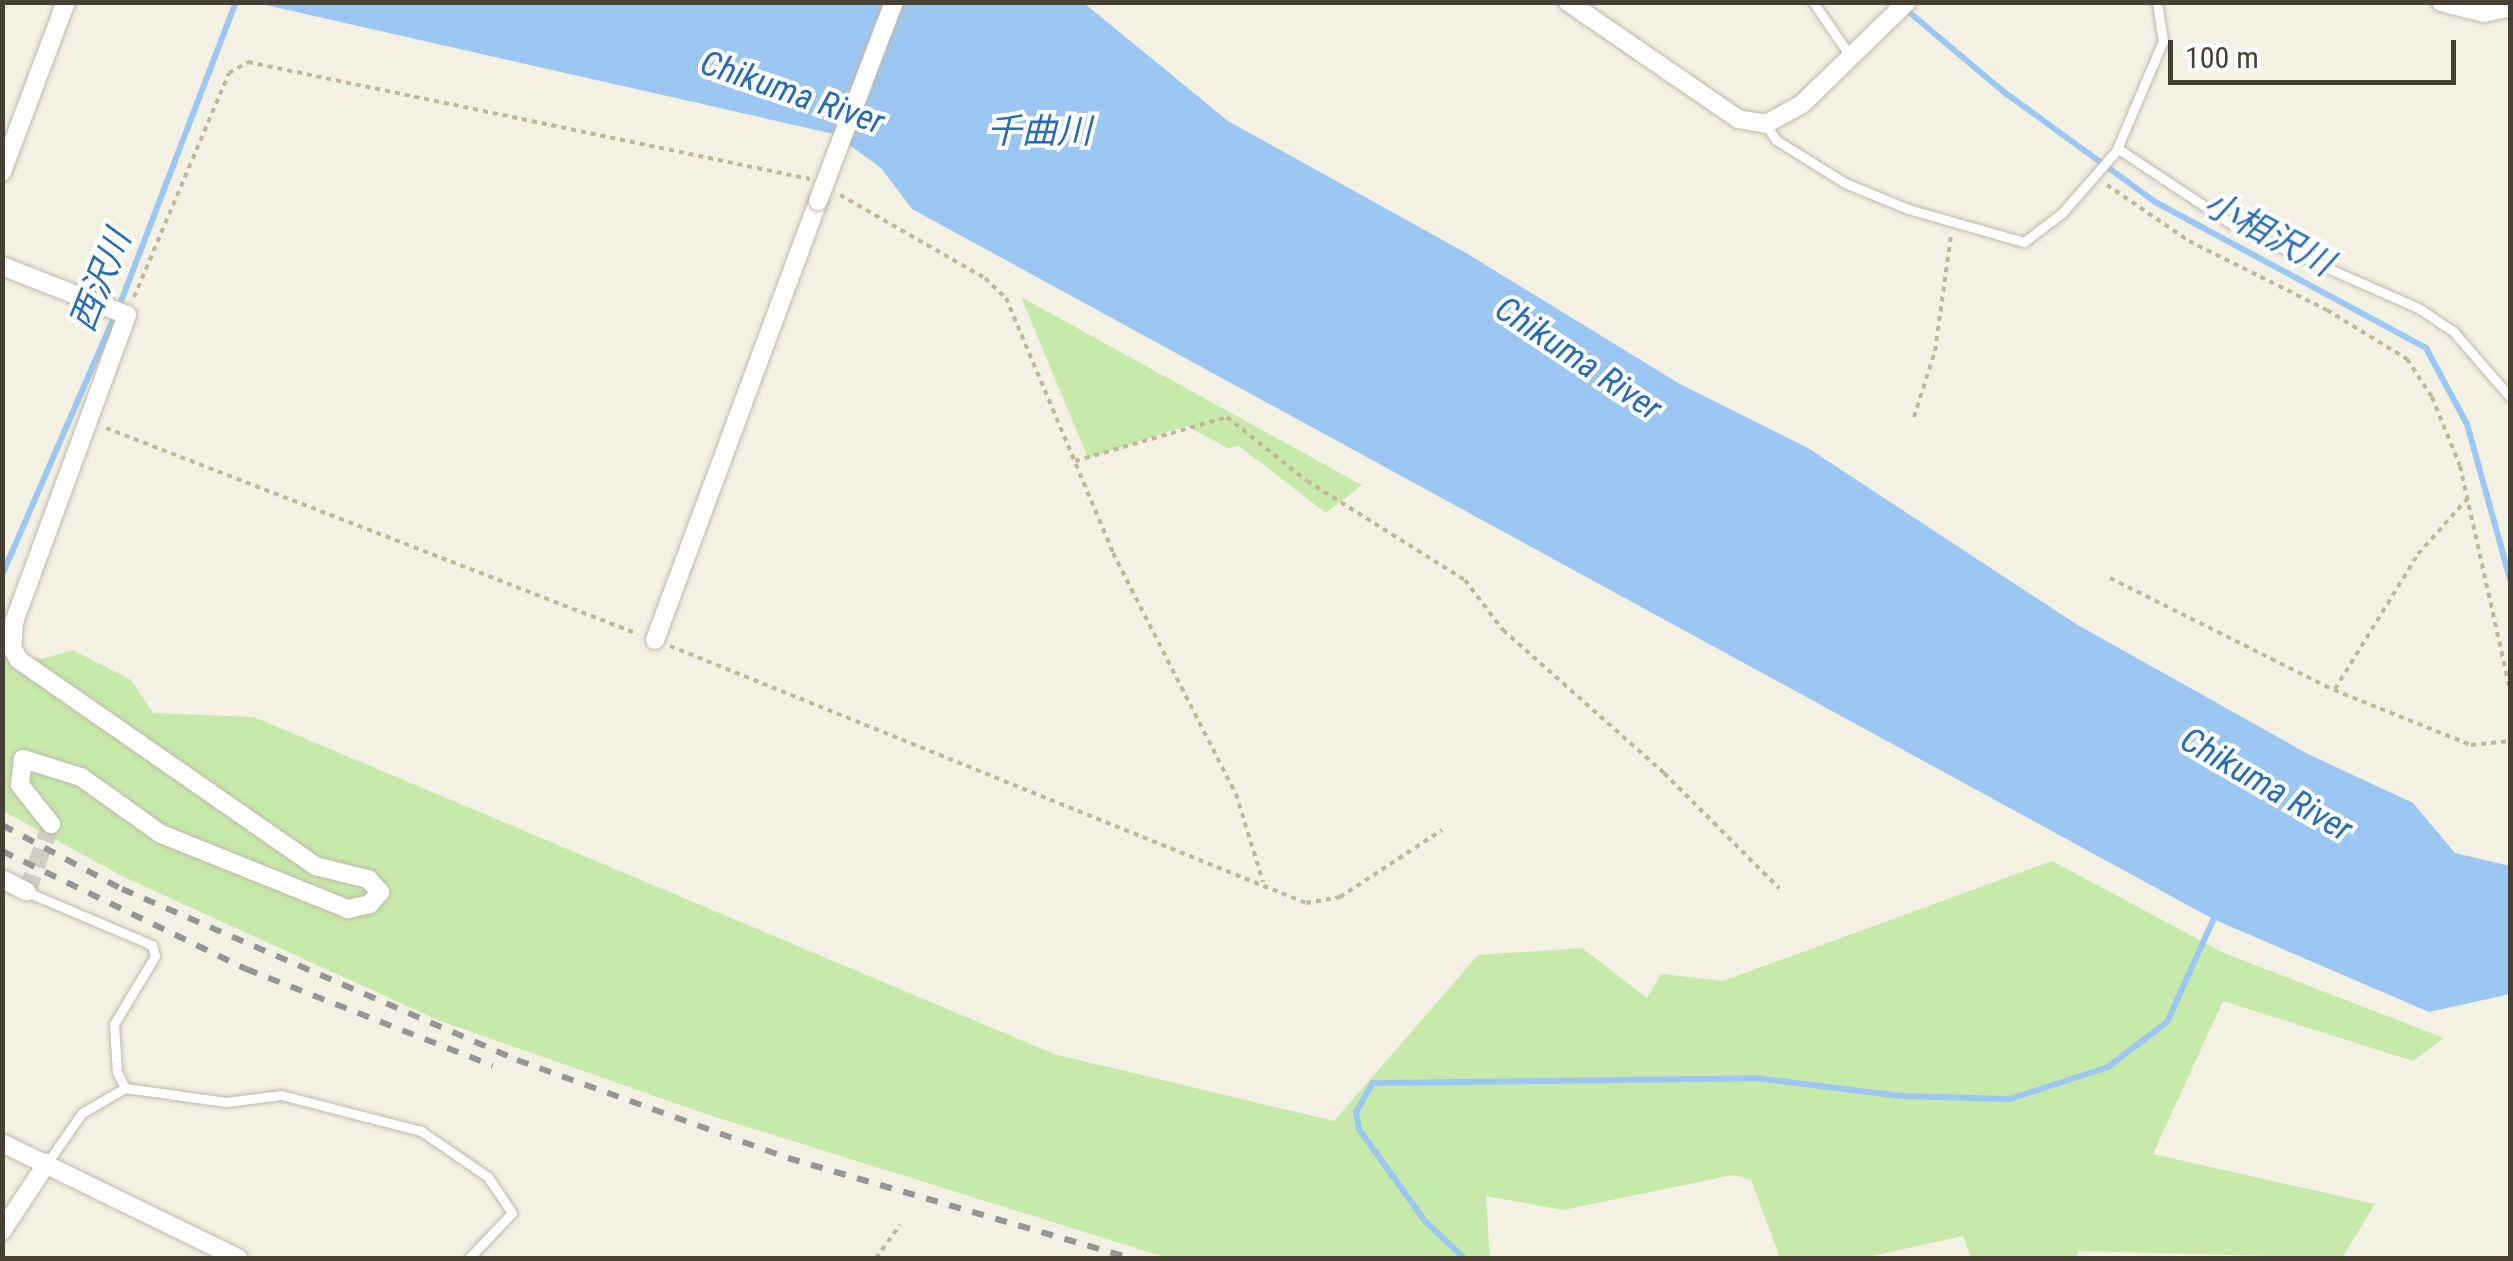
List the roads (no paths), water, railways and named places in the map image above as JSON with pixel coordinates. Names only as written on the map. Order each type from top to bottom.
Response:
[{"type":"street","points":[[2,172],[66,2]]},
{"type":"street","points":[[655,640],[826,196],[894,2]]},
{"type":"street","points":[[1568,2],[1738,119],[1766,124],[1802,104],[1907,2]]},
{"type":"street","points":[[2441,2],[2484,13],[2510,8]]},
{"type":"street","points":[[2,266],[127,315],[14,622],[12,648],[20,660],[316,866],[368,879],[380,892],[370,904],[348,909],[161,834],[81,777],[23,758],[20,785],[51,824]]},
{"type":"street","points":[[2,878],[27,892]]},
{"type":"street","points":[[2,1143],[238,1258]]},
{"type":"street","points":[[2,1230],[46,1163]]},
{"type":"lane","points":[[1813,2],[1851,57]]},
{"type":"lane","points":[[1766,124],[1776,140],[1846,183],[2024,242],[2062,214],[2117,149],[2163,41],[2157,2]]},
{"type":"lane","points":[[2117,149],[2240,229],[2420,309],[2453,331],[2510,396]]},
{"type":"lane","points":[[27,892],[152,946],[155,956],[114,1024],[117,1072],[125,1088]]},
{"type":"lane","points":[[46,1163],[82,1113],[125,1088],[226,1102],[281,1096],[421,1131],[488,1176],[512,1214],[469,1258]]},
{"type":"water","name":"千曲川","points":[[257,3],[1084,3],[1228,121],[1466,253],[1680,384],[1808,448],[2076,624],[2308,754],[2413,803],[2455,853],[2510,866],[2510,994],[2429,1012],[2213,919],[912,209],[881,168],[834,134]]},
{"type":"waterway","name":"西沢川","points":[[2,575],[120,304],[236,2]]},
{"type":"waterway","name":"小相沢川","points":[[1903,7],[2004,92],[2157,203],[2426,348],[2467,424],[2510,579]]},
{"type":"waterway","points":[[1464,1258],[1425,1221],[1359,1129],[1356,1112],[1373,1083],[1755,1078],[1901,1096],[2010,1099],[2108,1067],[2167,1022],[2216,914]]},
{"type":"tunnel","points":[[27,892],[51,824]]},
{"type":"railway","points":[[2,825],[122,889],[517,1060],[788,1158],[1131,1258]]},
{"type":"railway","points":[[2,851],[246,969],[493,1066]]},
{"type":"water label","name":"Chikuma River","points":[[792,93]]},
{"type":"water label","name":"Chikuma River","points":[[1578,359]]},
{"type":"water label","name":"Chikuma River","points":[[2266,785]]}]
